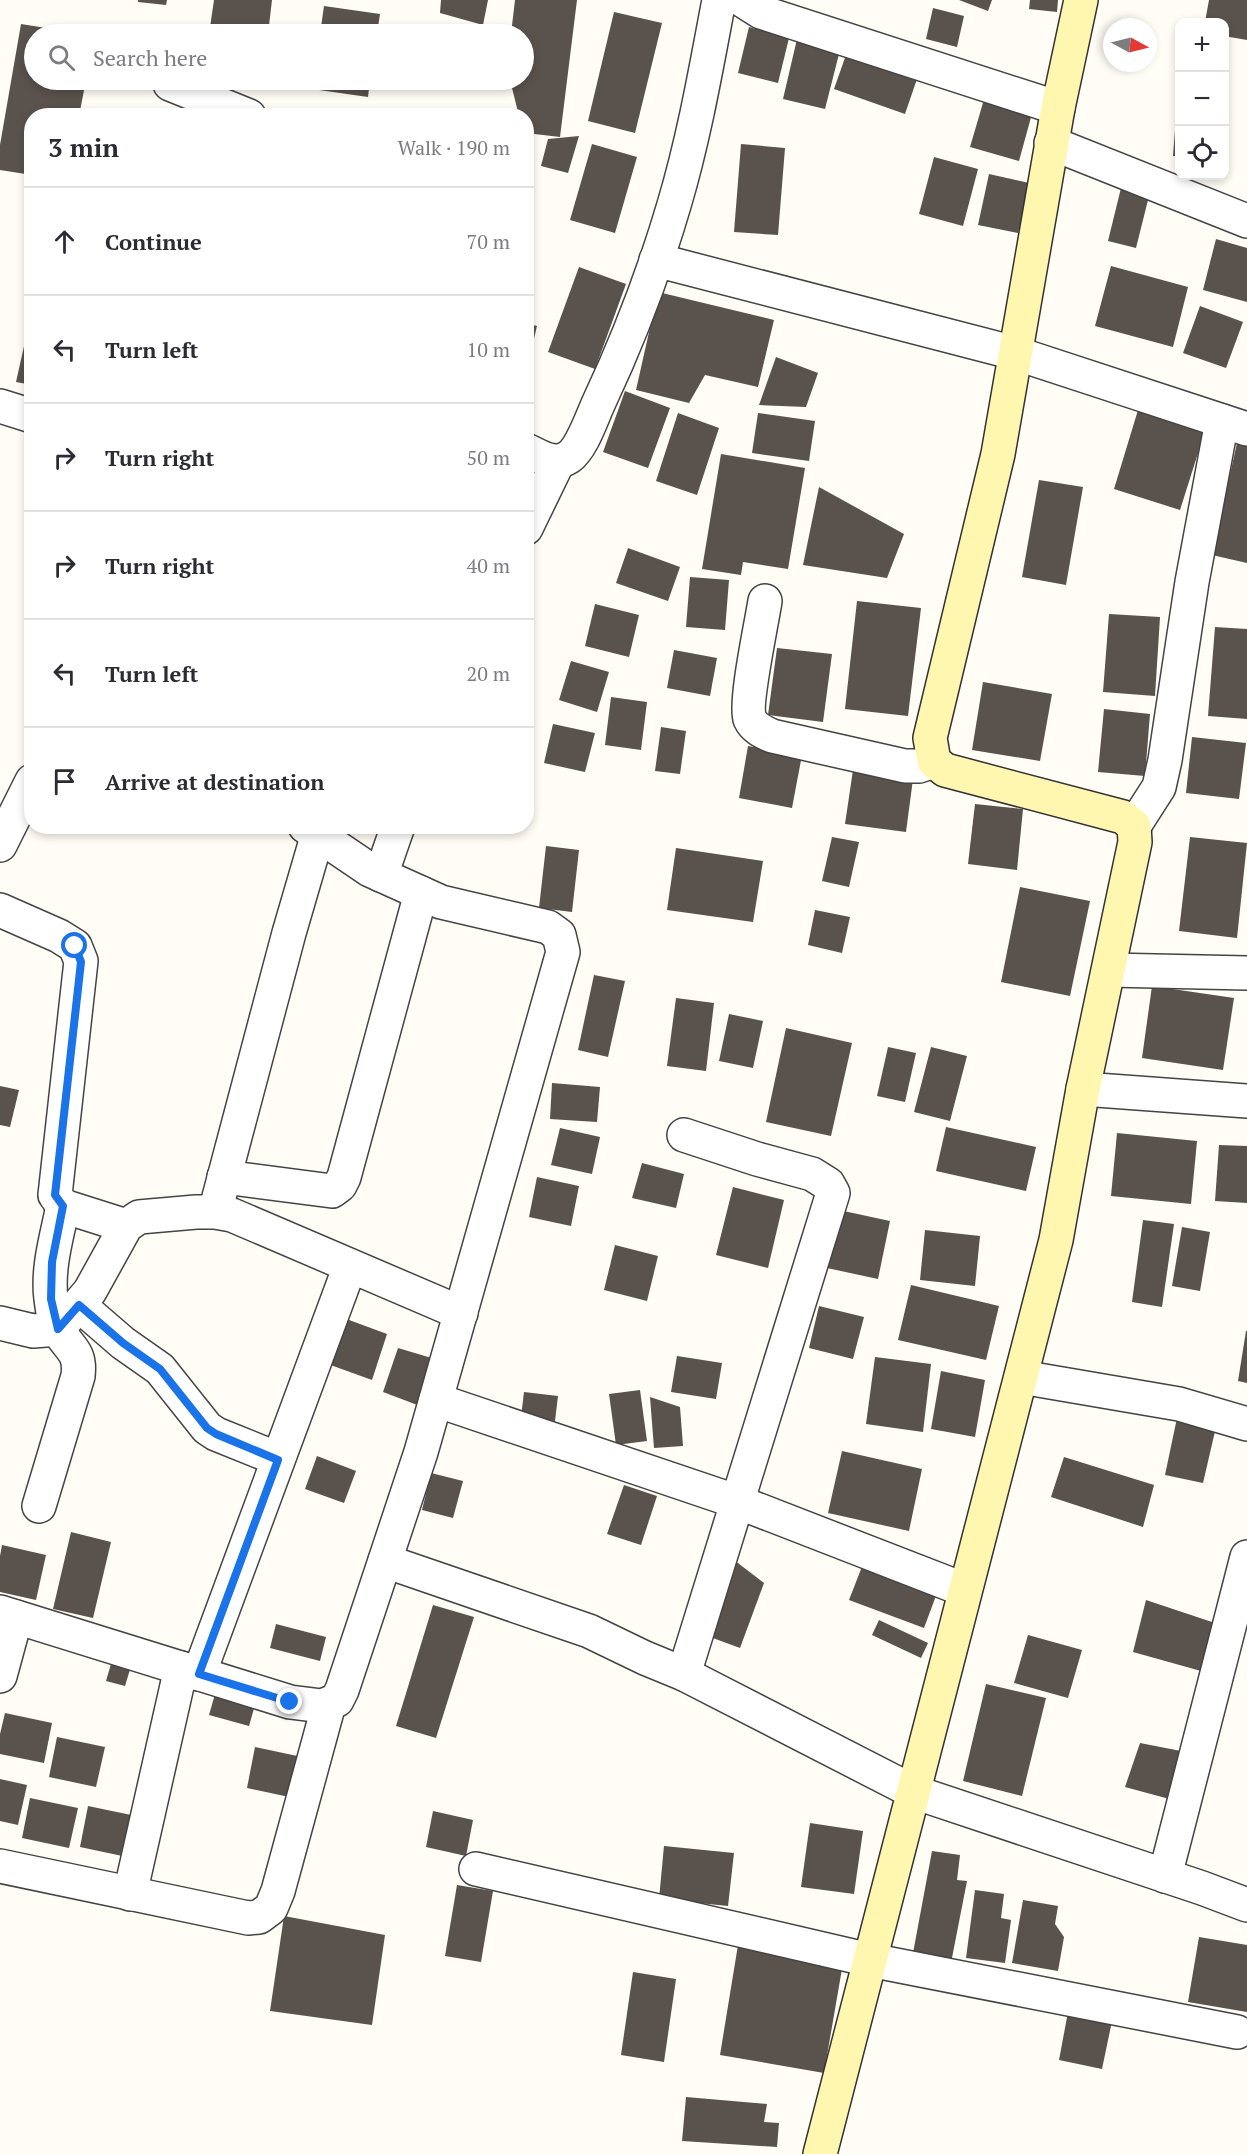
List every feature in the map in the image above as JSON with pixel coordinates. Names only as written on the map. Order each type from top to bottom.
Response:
[{"type":"street","points":[[534,454],[558,462],[571,456],[581,442],[612,375],[657,260],[675,204],[698,108],[719,0]]},
{"type":"street","points":[[742,0],[761,12],[1058,108]]},
{"type":"street","points":[[1081,0],[1051,143],[998,454],[930,738],[934,761],[945,770],[1123,817],[1134,826]]},
{"type":"street","points":[[185,90],[229,108]]},
{"type":"street","points":[[1051,143],[1247,220]]},
{"type":"street","points":[[657,260],[1016,353],[1235,425],[1192,582],[1159,787],[1134,826],[1135,842],[1083,1089],[1056,1240],[820,2154]]},
{"type":"street","points":[[0,406],[24,414]]},
{"type":"street","points":[[534,512],[558,462]]},
{"type":"street","points":[[765,601],[749,699],[750,718],[758,729],[772,736],[905,766],[919,766],[934,761]]},
{"type":"street","points":[[0,845],[24,797]]},
{"type":"street","points":[[215,1212],[288,933],[311,834]]},
{"type":"street","points":[[0,1676],[8,1614],[290,1702],[322,1706],[337,1701],[342,1690],[421,1452],[563,952],[559,934],[548,927],[441,902],[381,875],[314,834]]},
{"type":"street","points":[[381,875],[395,834]]},
{"type":"street","points":[[224,1177],[332,1191],[340,1185],[421,893]]},
{"type":"street","points":[[0,910],[59,936],[75,946],[81,962],[55,1195],[63,1206],[126,1226]]},
{"type":"street","points":[[1109,970],[1247,973]]},
{"type":"street","points":[[1083,1089],[1247,1101]]},
{"type":"street","points":[[684,1135],[812,1174],[828,1184],[833,1193],[684,1674]]},
{"type":"street","points":[[63,1206],[52,1262],[51,1299],[68,1317],[123,1343],[160,1369],[207,1428],[278,1460]]},
{"type":"street","points":[[0,1323],[33,1331],[68,1317],[90,1291],[126,1226],[139,1217],[215,1212],[232,1215],[461,1313]]},
{"type":"street","points":[[130,1894],[190,1671],[278,1460],[350,1266]]},
{"type":"street","points":[[39,1506],[80,1363],[68,1317]]},
{"type":"street","points":[[1021,1377],[1179,1404],[1247,1424]]},
{"type":"street","points":[[436,1400],[738,1502],[965,1590]]},
{"type":"street","points":[[1165,1876],[1238,1631],[1247,1557]]},
{"type":"street","points":[[385,1561],[590,1631],[684,1674],[914,1792],[1247,1905]]},
{"type":"street","points":[[0,1866],[249,1918],[260,1917],[271,1908],[278,1891],[329,1704]]},
{"type":"street","points":[[476,1869],[870,1960],[1237,2032]]},
{"type":"building","points":[[138,0],[167,0],[166,5],[138,2]]},
{"type":"building","points":[[214,0],[272,0],[269,24],[210,24]]},
{"type":"building","points":[[441,0],[488,0],[483,24],[440,13]]},
{"type":"building","points":[[515,0],[577,0],[560,137],[534,134],[534,108],[517,108],[512,90],[534,90],[534,24],[512,24]]},
{"type":"building","points":[[959,0],[992,0],[988,11]]},
{"type":"building","points":[[1030,0],[1058,0],[1057,12],[1029,9]]},
{"type":"building","points":[[1209,0],[1247,0],[1247,40],[1229,37],[1229,18],[1206,18]]},
{"type":"building","points":[[324,6],[380,14],[378,24],[321,24]]},
{"type":"building","points":[[933,8],[964,16],[957,47],[926,39]]},
{"type":"building","points":[[614,12],[662,23],[635,133],[588,121]]},
{"type":"building","points":[[21,24],[24,24],[24,90],[84,90],[81,108],[24,108],[24,174],[0,170],[0,145]]},
{"type":"building","points":[[749,27],[789,38],[778,83],[738,73]]},
{"type":"building","points":[[797,39],[840,50],[825,109],[783,99]]},
{"type":"building","points":[[847,52],[918,76],[905,114],[834,89]]},
{"type":"building","points":[[319,90],[369,90],[368,97]]},
{"type":"building","points":[[985,96],[1033,110],[1019,161],[970,147]]},
{"type":"building","points":[[1175,130],[1175,156],[1173,156]]},
{"type":"building","points":[[579,136],[568,173],[541,166],[548,139]]},
{"type":"building","points":[[592,144],[637,157],[615,233],[570,220]]},
{"type":"building","points":[[741,144],[785,148],[778,235],[734,232]]},
{"type":"building","points":[[934,157],[978,169],[963,226],[919,214]]},
{"type":"building","points":[[989,174],[1029,183],[1018,233],[978,225]]},
{"type":"building","points":[[1121,188],[1149,196],[1136,248],[1108,241]]},
{"type":"building","points":[[1216,239],[1247,248],[1247,302],[1203,290]]},
{"type":"building","points":[[1111,266],[1188,287],[1173,347],[1095,326]]},
{"type":"building","points":[[579,267],[626,284],[595,369],[548,352]]},
{"type":"building","points":[[658,292],[774,320],[758,387],[705,375],[689,403],[636,390]]},
{"type":"building","points":[[1200,306],[1243,322],[1226,368],[1183,353]]},
{"type":"building","points":[[24,346],[24,384],[16,382]]},
{"type":"building","points":[[776,357],[818,373],[806,407],[759,405]]},
{"type":"building","points":[[625,391],[670,408],[648,468],[603,452]]},
{"type":"building","points":[[1138,410],[1205,431],[1180,510],[1114,489]]},
{"type":"building","points":[[678,413],[719,428],[697,495],[656,481]]},
{"type":"building","points":[[758,413],[815,421],[809,461],[752,453]]},
{"type":"building","points":[[1237,443],[1247,445],[1247,563],[1212,555]]},
{"type":"building","points":[[721,454],[805,468],[788,569],[743,562],[741,575],[702,569]]},
{"type":"building","points":[[1039,480],[1083,487],[1066,585],[1022,577]]},
{"type":"building","points":[[819,487],[904,534],[887,578],[803,565]]},
{"type":"building","points":[[628,548],[680,567],[668,601],[616,583]]},
{"type":"building","points":[[690,577],[729,580],[725,630],[686,627]]},
{"type":"building","points":[[857,601],[921,608],[908,716],[845,709]]},
{"type":"building","points":[[595,604],[639,615],[629,657],[585,646]]},
{"type":"building","points":[[1109,614],[1160,617],[1155,696],[1103,692]]},
{"type":"building","points":[[1215,627],[1247,629],[1247,719],[1208,716]]},
{"type":"building","points":[[777,648],[832,654],[823,722],[768,715]]},
{"type":"building","points":[[674,650],[717,658],[710,696],[667,688]]},
{"type":"building","points":[[571,661],[609,672],[597,712],[559,700]]},
{"type":"building","points":[[983,682],[1052,694],[1040,761],[972,750]]},
{"type":"building","points":[[611,697],[647,702],[641,750],[605,745]]},
{"type":"building","points":[[1104,709],[1150,714],[1145,776],[1098,772]]},
{"type":"building","points":[[553,724],[595,733],[585,772],[544,763]]},
{"type":"building","points":[[661,727],[686,731],[680,774],[655,771]]},
{"type":"building","points":[[1192,737],[1246,743],[1239,799],[1186,793]]},
{"type":"building","points":[[748,746],[802,755],[792,808],[739,798]]},
{"type":"building","points":[[853,770],[913,779],[906,832],[845,824]]},
{"type":"building","points":[[975,804],[1023,809],[1017,870],[968,864]]},
{"type":"building","points":[[832,837],[859,842],[849,887],[822,881]]},
{"type":"building","points":[[1190,837],[1247,843],[1237,938],[1179,931]]},
{"type":"building","points":[[546,846],[579,850],[572,912],[539,908]]},
{"type":"building","points":[[676,848],[763,861],[753,922],[667,910]]},
{"type":"building","points":[[1020,887],[1090,901],[1070,996],[1001,982]]},
{"type":"building","points":[[815,910],[850,917],[842,953],[808,945]]},
{"type":"building","points":[[594,975],[625,981],[608,1057],[578,1050]]},
{"type":"building","points":[[1152,986],[1234,998],[1223,1070],[1142,1058]]},
{"type":"building","points":[[676,998],[714,1003],[706,1071],[667,1066]]},
{"type":"building","points":[[729,1014],[763,1021],[753,1068],[719,1061]]},
{"type":"building","points":[[786,1028],[852,1043],[831,1136],[766,1122]]},
{"type":"building","points":[[888,1047],[916,1053],[905,1102],[877,1096]]},
{"type":"building","points":[[931,1047],[967,1056],[950,1121],[914,1112]]},
{"type":"building","points":[[552,1083],[600,1087],[597,1122],[550,1119]]},
{"type":"building","points":[[0,1086],[19,1090],[10,1127],[0,1125]]},
{"type":"building","points":[[946,1127],[1036,1147],[1026,1191],[936,1171]]},
{"type":"building","points":[[560,1128],[600,1137],[592,1174],[551,1165]]},
{"type":"building","points":[[1117,1133],[1197,1141],[1191,1204],[1111,1196]]},
{"type":"building","points":[[1219,1145],[1247,1146],[1247,1203],[1215,1201]]},
{"type":"building","points":[[642,1163],[684,1174],[676,1208],[632,1198]]},
{"type":"building","points":[[537,1177],[579,1186],[571,1226],[529,1217]]},
{"type":"building","points":[[733,1187],[784,1200],[768,1268],[716,1255]]},
{"type":"building","points":[[839,1210],[890,1221],[878,1279],[827,1268]]},
{"type":"building","points":[[1143,1220],[1174,1224],[1162,1307],[1132,1302]]},
{"type":"building","points":[[1182,1227],[1210,1232],[1200,1291],[1172,1286]]},
{"type":"building","points":[[925,1230],[980,1236],[975,1286],[920,1280]]},
{"type":"building","points":[[615,1245],[658,1256],[647,1301],[604,1290]]},
{"type":"building","points":[[911,1285],[999,1306],[986,1360],[898,1340]]},
{"type":"building","points":[[819,1306],[864,1317],[853,1359],[809,1348]]},
{"type":"building","points":[[341,1317],[387,1334],[372,1380],[325,1363]]},
{"type":"building","points":[[1247,1331],[1247,1383],[1238,1381]]},
{"type":"building","points":[[398,1348],[435,1359],[420,1406],[383,1392]]},
{"type":"building","points":[[677,1356],[722,1363],[716,1399],[671,1392]]},
{"type":"building","points":[[875,1357],[931,1364],[923,1432],[866,1424]]},
{"type":"building","points":[[941,1371],[985,1380],[975,1437],[931,1429]]},
{"type":"building","points":[[640,1390],[647,1441],[616,1445],[609,1394]]},
{"type":"building","points":[[524,1392],[558,1396],[555,1421],[521,1417]]},
{"type":"building","points":[[650,1397],[680,1407],[683,1446],[654,1448]]},
{"type":"building","points":[[1177,1418],[1216,1427],[1203,1483],[1165,1475]]},
{"type":"building","points":[[842,1451],[922,1469],[909,1531],[828,1513]]},
{"type":"building","points":[[317,1456],[356,1471],[344,1503],[305,1489]]},
{"type":"building","points":[[1064,1457],[1154,1485],[1143,1527],[1051,1497]]},
{"type":"building","points":[[431,1473],[463,1481],[453,1518],[422,1510]]},
{"type":"building","points":[[624,1485],[657,1496],[641,1545],[607,1534]]},
{"type":"building","points":[[71,1532],[111,1542],[93,1618],[53,1609]]},
{"type":"building","points":[[2,1545],[46,1555],[36,1600],[0,1592]]},
{"type":"building","points":[[730,1557],[764,1583],[740,1648],[702,1634]]},
{"type":"building","points":[[863,1564],[937,1593],[924,1628],[849,1600]]},
{"type":"building","points":[[1146,1600],[1215,1623],[1201,1671],[1133,1652]]},
{"type":"building","points":[[433,1605],[474,1617],[436,1738],[396,1726]]},
{"type":"building","points":[[879,1620],[928,1643],[921,1658],[872,1635]]},
{"type":"building","points":[[276,1624],[326,1637],[320,1661],[270,1648]]},
{"type":"building","points":[[1028,1635],[1082,1650],[1068,1698],[1014,1683]]},
{"type":"building","points":[[113,1657],[132,1663],[125,1686],[106,1681]]},
{"type":"building","points":[[986,1684],[1046,1698],[1022,1796],[963,1781]]},
{"type":"building","points":[[217,1687],[257,1698],[249,1726],[209,1715]]},
{"type":"building","points":[[5,1713],[52,1723],[44,1763],[0,1754],[0,1734]]},
{"type":"building","points":[[57,1737],[105,1747],[96,1787],[49,1777]]},
{"type":"building","points":[[1140,1743],[1186,1752],[1173,1800],[1125,1787]]},
{"type":"building","points":[[255,1747],[302,1757],[294,1798],[247,1788]]},
{"type":"building","points":[[0,1779],[27,1785],[18,1825],[0,1821]]},
{"type":"building","points":[[30,1798],[78,1808],[69,1848],[22,1838]]},
{"type":"building","points":[[88,1806],[136,1816],[127,1857],[80,1847]]},
{"type":"building","points":[[433,1811],[473,1820],[466,1856],[426,1847]]},
{"type":"building","points":[[810,1823],[863,1831],[854,1894],[801,1887]]},
{"type":"building","points":[[664,1846],[734,1853],[728,1906],[659,1899]]},
{"type":"building","points":[[932,1851],[960,1855],[957,1880],[967,1881],[951,1963],[913,1953]]},
{"type":"building","points":[[457,1885],[493,1891],[481,1962],[445,1956]]},
{"type":"building","points":[[975,1890],[1004,1894],[1001,1918],[1011,1920],[1005,1963],[966,1958]]},
{"type":"building","points":[[1023,1900],[1058,1906],[1055,1924],[1064,1937],[1058,1971],[1012,1963]]},
{"type":"building","points":[[284,1916],[385,1935],[372,2025],[270,2011]]},
{"type":"building","points":[[1199,1937],[1247,1945],[1247,2012],[1188,2002]]},
{"type":"building","points":[[738,1945],[843,1963],[824,2073],[720,2055]]},
{"type":"building","points":[[633,1972],[676,1979],[664,2062],[621,2055]]},
{"type":"building","points":[[1068,2012],[1112,2021],[1102,2069],[1059,2060]]},
{"type":"building","points":[[686,2097],[767,2104],[764,2122],[779,2123],[777,2147],[682,2141]]},
{"type":"route","points":[[75,946],[81,962],[55,1195],[63,1206],[52,1262],[51,1299],[58,1329],[79,1305],[123,1343],[160,1369],[207,1428],[278,1460],[199,1674],[290,1702]]}]
